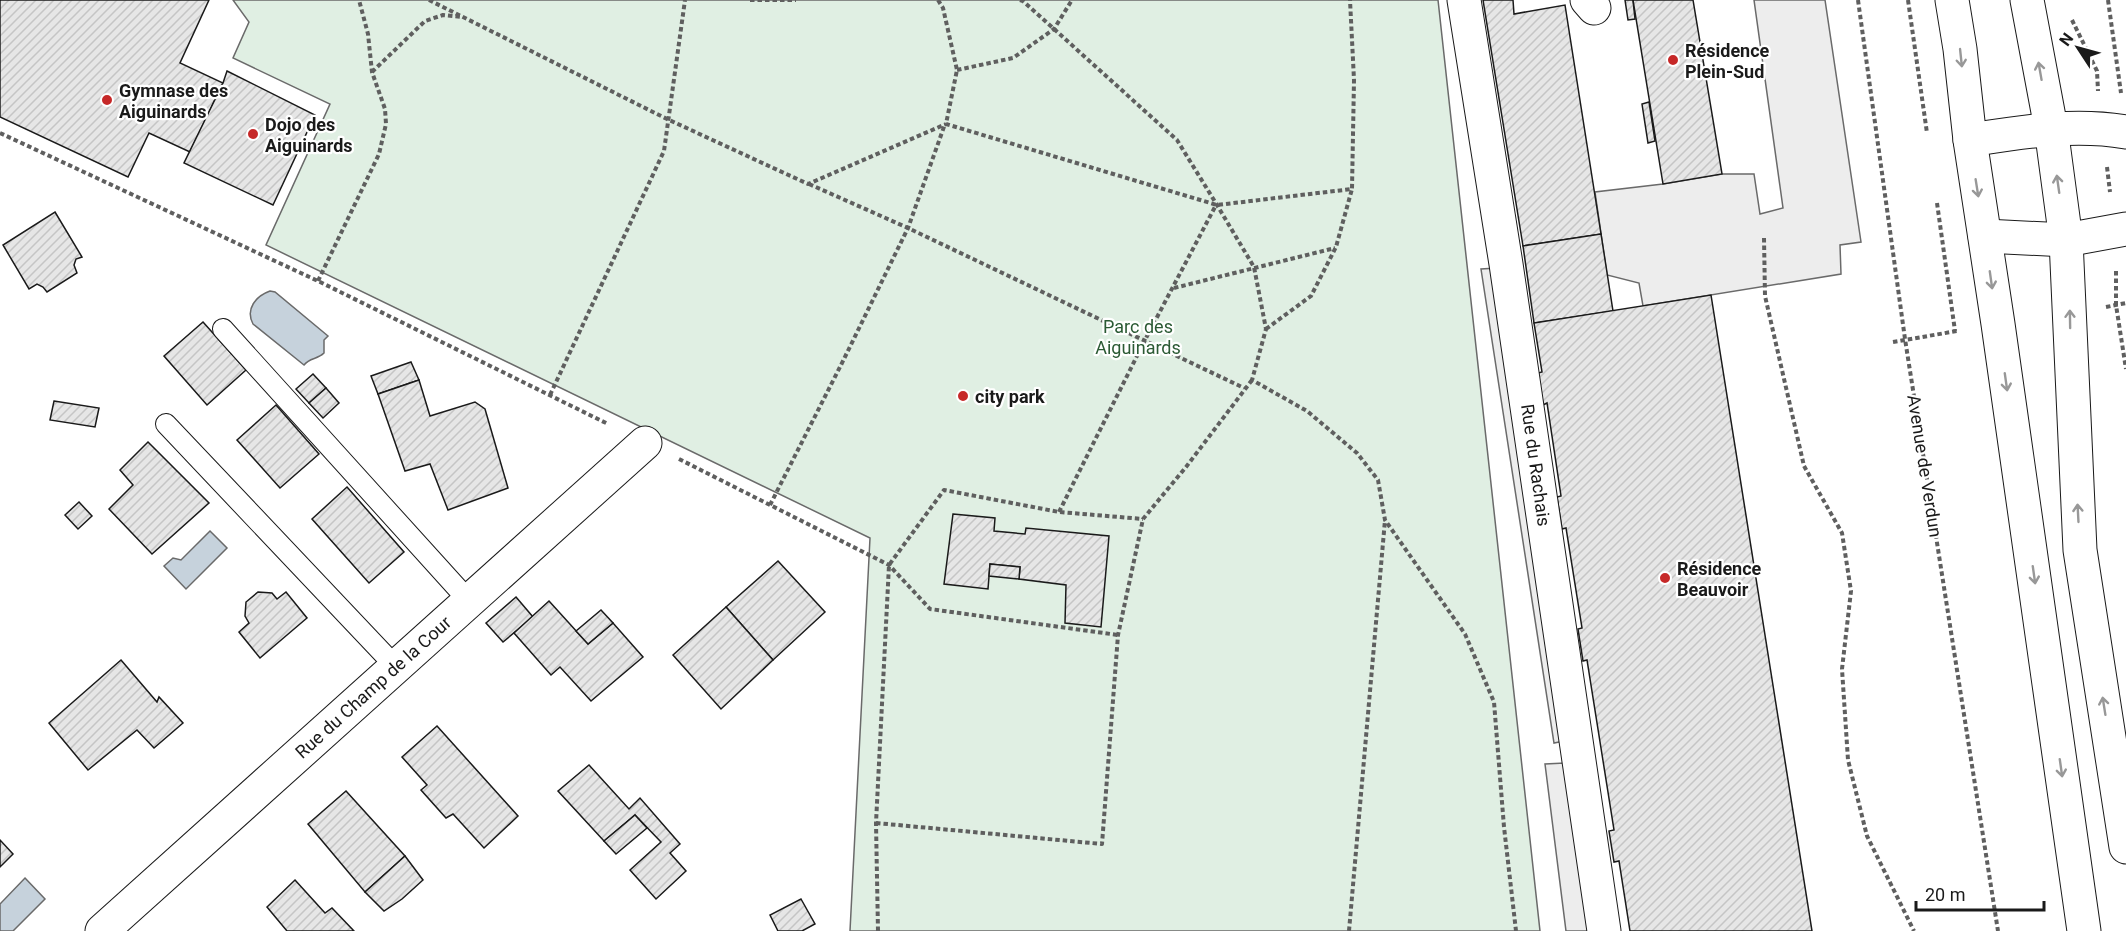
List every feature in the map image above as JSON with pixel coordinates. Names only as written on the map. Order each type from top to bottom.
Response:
[{"type":"street","name":"Rue du Rachais","points":[[1464,0],[1506,264],[1604,931]]},
{"type":"street","points":[[1952,0],[1970,140],[2085,931]]},
{"type":"street","points":[[2027,0],[2051,128],[2066,240],[2080,550],[2126,847]]},
{"type":"street","points":[[1970,140],[2051,128],[2114,130]]},
{"type":"street","points":[[1985,236],[2066,240],[2120,230]]},
{"type":"street","name":"Rue du Champ de la Cour","points":[[102,931],[645,443]]},
{"type":"lane","points":[[223,328],[469,601]]},
{"type":"lane","points":[[166,424],[396,667]]},
{"type":"path","points":[[318,281],[380,154],[384,138],[385,109],[372,72],[368,34],[359,0]]},
{"type":"path","points":[[429,0],[667,119],[908,228],[1244,388]]},
{"type":"path","points":[[550,396],[664,152],[685,0]]},
{"type":"path","points":[[750,0],[796,0]]},
{"type":"path","points":[[770,504],[908,228],[946,123],[957,70],[943,8],[938,0]]},
{"type":"path","points":[[876,823],[1102,844],[1118,635],[1143,519],[1252,380],[1266,329],[1254,267],[1177,140],[1134,99],[1020,0]]},
{"type":"path","points":[[957,70],[1013,58],[1054,29],[1072,0]]},
{"type":"path","points":[[1266,329],[1311,296],[1336,248],[1352,189],[1354,80],[1350,0]]},
{"type":"path","name":"Avenue de Verdun","points":[[1858,0],[1905,339],[1998,931]]},
{"type":"path","points":[[2108,0],[2120,230],[2116,305],[2126,369]]},
{"type":"path","points":[[372,72],[425,21],[443,15],[466,18]]},
{"type":"path","points":[[2071,17],[2097,71],[2114,130]]},
{"type":"path","points":[[808,184],[946,123],[1217,204],[1352,189]]},
{"type":"path","points":[[0,133],[318,281],[770,504],[889,565],[930,609],[1118,635]]},
{"type":"path","points":[[1059,512],[1145,340],[1217,204]]},
{"type":"path","points":[[1764,238],[1765,296],[1804,466],[1842,533],[1851,591],[1842,669],[1848,760],[1867,836],[1914,931]]},
{"type":"path","points":[[1173,288],[1336,248]]},
{"type":"path","points":[[1252,380],[1307,411],[1357,453],[1378,480],[1385,520],[1349,931]]},
{"type":"path","points":[[878,931],[876,823],[889,565],[944,490],[1059,512],[1143,519]]},
{"type":"path","points":[[1385,520],[1465,634],[1494,702],[1504,827],[1516,931]]},
{"type":"green space","name":"Parc des Aiguinards","points":[[233,0],[1438,0],[1540,931],[850,931],[870,538],[266,245],[330,104],[233,58],[249,22]]},
{"type":"shaded area","points":[[1754,0],[1825,0],[1861,242],[1840,245],[1841,274],[1643,306],[1639,283],[1607,275],[1595,192],[1722,174],[1754,174],[1760,214],[1783,208]]},
{"type":"shaded area","points":[[1497,268],[1569,740],[1554,743],[1481,269]]},
{"type":"shaded area","points":[[270,291],[275,292],[328,336],[324,340],[324,353],[304,365],[253,324],[250,313],[253,304],[260,296]]},
{"type":"shaded area","points":[[210,531],[227,548],[186,589],[164,566],[173,558],[181,560]]},
{"type":"shaded area","points":[[1565,763],[1589,931],[1566,931],[1545,764]]},
{"type":"shaded area","points":[[25,878],[45,899],[13,931],[0,931],[0,904]]},
{"type":"building","name":"Gymnase des Aiguinards","points":[[0,0],[209,0],[180,63],[223,83],[190,152],[149,133],[128,177],[0,117]]},
{"type":"building","points":[[1483,0],[1513,0],[1514,14],[1565,5],[1601,234],[1523,246]]},
{"type":"building","points":[[1625,0],[1633,0],[1635,19],[1628,20]]},
{"type":"building","name":"Résidence Plein-Sud","points":[[1633,0],[1693,0],[1722,174],[1663,184]]},
{"type":"building","name":"Dojo des Aiguinards","points":[[227,71],[315,115],[273,205],[184,163]]},
{"type":"building","points":[[1649,102],[1655,141],[1648,143],[1642,104]]},
{"type":"building","points":[[55,212],[82,257],[76,259],[74,265],[77,273],[47,292],[37,284],[29,289],[3,245]]},
{"type":"building","points":[[1601,234],[1613,311],[1534,323],[1523,246]]},
{"type":"building","name":"Résidence Beauvoir","points":[[1711,295],[1812,931],[1630,931],[1619,861],[1614,862],[1609,831],[1614,830],[1587,660],[1583,661],[1578,629],[1582,628],[1566,528],[1562,529],[1557,497],[1561,496],[1547,403],[1543,405],[1538,373],[1542,372],[1534,323]]},
{"type":"building","points":[[203,322],[246,370],[207,405],[164,356]]},
{"type":"building","points":[[411,362],[419,380],[378,394],[371,376]]},
{"type":"building","points":[[313,374],[326,388],[309,403],[296,389]]},
{"type":"building","points":[[419,380],[430,416],[475,402],[485,409],[508,488],[448,510],[430,464],[405,471],[378,394]]},
{"type":"building","points":[[326,388],[339,403],[323,418],[309,403]]},
{"type":"building","points":[[54,401],[99,408],[95,427],[50,420]]},
{"type":"building","points":[[276,405],[319,454],[280,488],[237,440]]},
{"type":"building","points":[[148,442],[209,503],[152,554],[109,509],[133,485],[120,470]]},
{"type":"building","points":[[347,487],[404,552],[369,583],[312,519]]},
{"type":"building","points":[[79,502],[92,516],[78,529],[65,515]]},
{"type":"building","points":[[953,514],[995,518],[994,531],[1025,534],[1026,528],[1109,536],[1101,627],[1065,623],[1066,585],[1019,579],[1020,567],[990,564],[988,589],[944,584]]},
{"type":"building","points":[[778,561],[825,612],[773,660],[726,607]]},
{"type":"building","points":[[990,564],[1020,567],[1019,579],[989,576]]},
{"type":"building","points":[[258,592],[272,593],[277,599],[286,592],[307,618],[260,658],[239,632],[249,623],[245,616],[246,602]]},
{"type":"building","points":[[516,597],[533,617],[503,642],[486,623]]},
{"type":"building","points":[[549,601],[588,644],[613,623],[643,657],[591,701],[560,667],[551,675],[514,633]]},
{"type":"building","points":[[726,607],[773,660],[721,709],[673,655]]},
{"type":"building","points":[[601,610],[613,623],[588,644],[576,631]]},
{"type":"building","points":[[121,660],[157,702],[159,697],[183,723],[154,748],[137,730],[88,770],[49,723]]},
{"type":"building","points":[[437,726],[518,816],[484,848],[453,814],[446,818],[421,790],[427,785],[402,757]]},
{"type":"building","points":[[589,765],[629,809],[640,798],[680,844],[670,853],[686,871],[656,899],[630,870],[661,842],[635,815],[604,841],[558,791]]},
{"type":"building","points":[[346,791],[405,856],[365,892],[308,824]]},
{"type":"building","points":[[635,815],[647,828],[616,854],[604,841]]},
{"type":"building","points":[[0,840],[13,854],[0,867]]},
{"type":"building","points":[[405,856],[423,880],[402,899],[384,911],[365,892]]},
{"type":"building","points":[[295,880],[325,913],[332,908],[354,931],[287,931],[267,907]]},
{"type":"building","points":[[801,899],[815,924],[802,931],[778,931],[770,915]]},
{"type":"place","name":"Résidence Plein-Sud","points":[[1673,60]]},
{"type":"place","name":"Gymnase des Aiguinards","points":[[107,100]]},
{"type":"place","name":"Dojo des Aiguinards","points":[[253,134]]},
{"type":"place","name":"city park","points":[[963,396]]},
{"type":"place","name":"Résidence Beauvoir","points":[[1665,578]]}]
